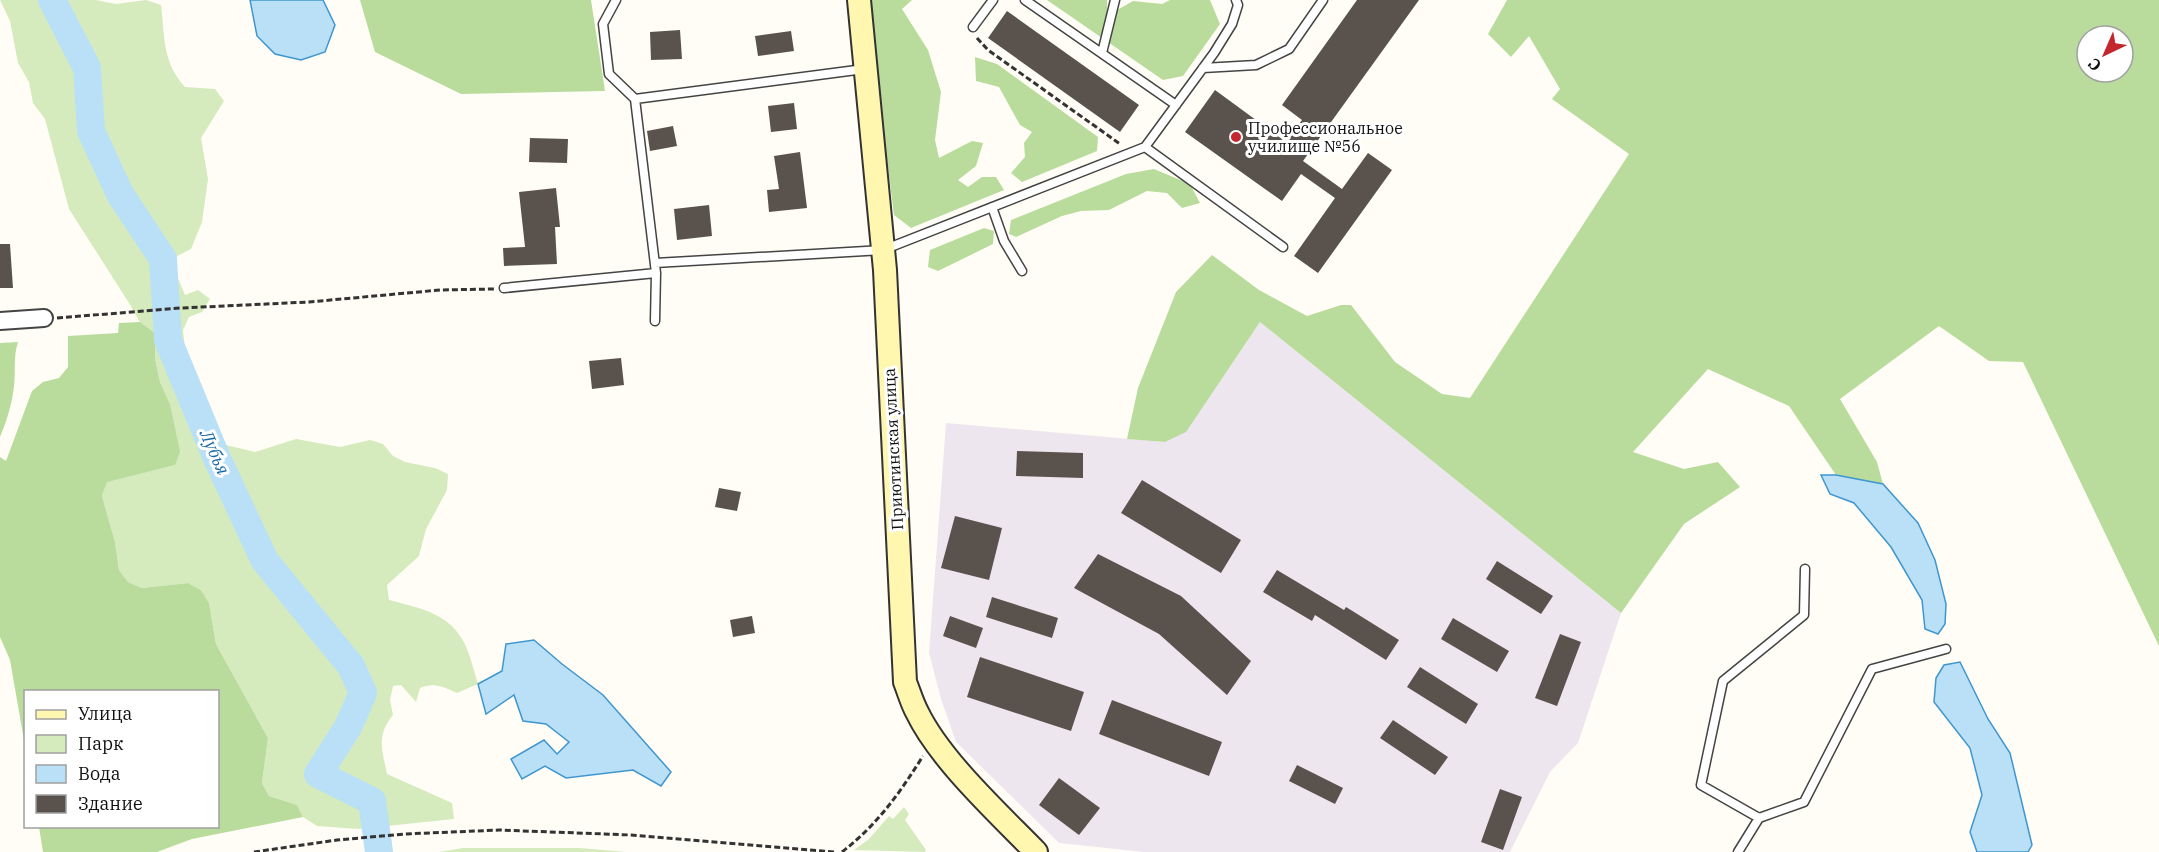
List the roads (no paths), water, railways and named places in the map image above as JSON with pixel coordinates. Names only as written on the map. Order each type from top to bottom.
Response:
[{"type":"street","name":"Приютинская улица","points":[[859,0],[883,250],[905,682],[917,713],[936,743],[958,770],[1036,852]]},
{"type":"street","points":[[0,321],[44,318]]},
{"type":"lane","points":[[616,0],[603,24],[609,74],[635,99],[656,263],[655,321]]},
{"type":"lane","points":[[973,27],[993,0]]},
{"type":"lane","points":[[1025,0],[1176,105]]},
{"type":"lane","points":[[1102,53],[1115,0]]},
{"type":"lane","points":[[656,263],[883,250],[1145,147],[1232,24],[1238,5],[1236,0]]},
{"type":"lane","points":[[1203,68],[1256,65],[1289,49],[1323,0]]},
{"type":"lane","points":[[635,99],[864,69]]},
{"type":"lane","points":[[1145,147],[1283,247]]},
{"type":"lane","points":[[992,207],[1004,241],[1022,272]]},
{"type":"lane","points":[[504,288],[656,273]]},
{"type":"lane","points":[[1759,818],[1701,785],[1723,681],[1804,615],[1805,569]]},
{"type":"lane","points":[[1738,852],[1759,818],[1804,802],[1872,669],[1946,649]]},
{"type":"water","points":[[250,0],[323,0],[335,25],[325,52],[301,60],[275,54],[257,36]]},
{"type":"water","points":[[1821,475],[1836,475],[1883,484],[1918,523],[1935,560],[1946,604],[1945,624],[1938,634],[1925,629],[1922,600],[1891,547],[1854,503],[1830,494]]},
{"type":"water","points":[[534,640],[603,695],[671,772],[661,786],[633,770],[566,778],[545,766],[522,779],[511,759],[544,740],[557,754],[569,742],[546,724],[523,721],[514,695],[486,714],[478,684],[502,671],[506,644]]},
{"type":"water","points":[[1960,662],[1988,719],[2010,753],[2032,845],[2028,852],[1977,852],[1970,832],[1982,795],[1970,748],[1934,702],[1936,678],[1944,665]]},
{"type":"waterway","name":"Лубья","points":[[52,0],[87,68],[91,131],[120,194],[163,259],[168,340],[215,454],[265,561],[351,666],[363,693],[348,727],[318,774],[372,801],[379,852]]},
{"type":"place","name":"Профессиональное училище №56","points":[[1236,137]]}]
